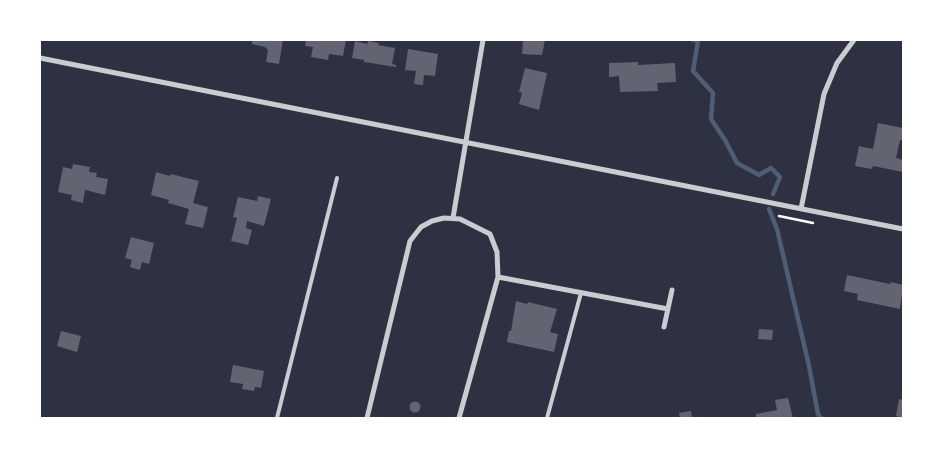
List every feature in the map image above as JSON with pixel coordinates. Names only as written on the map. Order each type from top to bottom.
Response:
[{"type":"street","points":[[453,218],[483,40]]},
{"type":"street","points":[[801,209],[824,94],[837,63],[854,40]]},
{"type":"street","points":[[40,58],[903,229]]},
{"type":"street","points":[[367,418],[410,241],[421,227],[432,221],[444,218],[460,219],[490,234],[497,252],[498,277],[459,418]]},
{"type":"street","points":[[498,277],[668,309]]},
{"type":"street","points":[[664,327],[672,290]]},
{"type":"lane","points":[[277,418],[337,178]]},
{"type":"lane","points":[[547,418],[581,293]]},
{"type":"building","points":[[252,40],[283,40],[279,64],[266,62],[268,50],[265,47],[252,44]]},
{"type":"building","points":[[306,40],[346,40],[343,56],[329,54],[328,60],[311,57],[313,47],[305,46]]},
{"type":"building","points":[[523,40],[545,40],[542,55],[522,54]]},
{"type":"building","points":[[355,41],[367,44],[368,41],[395,48],[392,64],[396,65],[396,67],[364,62],[364,60],[352,58]]},
{"type":"building","points":[[408,49],[438,54],[435,76],[424,75],[423,85],[414,84],[416,71],[405,70]]},
{"type":"building","points":[[638,62],[638,65],[675,63],[676,82],[657,83],[658,91],[620,92],[619,76],[609,77],[609,63]]},
{"type":"building","points":[[525,68],[547,73],[539,110],[519,104],[522,93],[519,92]]},
{"type":"building","points":[[878,123],[903,128],[903,140],[900,140],[896,158],[903,160],[903,172],[873,166],[872,169],[855,166],[859,146],[873,149]]},
{"type":"building","points":[[73,164],[90,167],[89,172],[97,173],[96,177],[108,179],[105,195],[85,190],[83,203],[71,200],[72,195],[58,192],[63,167],[72,169]]},
{"type":"building","points":[[156,172],[199,181],[193,203],[208,207],[203,228],[185,224],[189,209],[168,203],[169,200],[151,195]]},
{"type":"building","points":[[258,196],[271,199],[264,226],[247,221],[246,228],[252,230],[248,245],[231,241],[237,218],[233,217],[238,197],[257,201]]},
{"type":"building","points":[[131,237],[154,243],[149,264],[142,262],[140,270],[130,267],[132,260],[125,258]]},
{"type":"building","points":[[847,275],[903,285],[900,309],[857,300],[858,294],[844,291]]},
{"type":"building","points":[[516,301],[557,309],[550,332],[558,334],[554,352],[507,342],[509,331],[511,331]]},
{"type":"building","points":[[759,329],[773,330],[772,340],[758,339]]},
{"type":"building","points":[[61,331],[81,336],[77,352],[57,346]]},
{"type":"building","points":[[233,365],[264,371],[261,388],[255,387],[254,391],[242,389],[243,384],[230,382]]},
{"type":"building","points":[[788,398],[793,418],[756,418],[756,414],[777,410],[775,400]]},
{"type":"building","points":[[899,399],[903,400],[903,418],[896,416]]},
{"type":"building","points":[[415,401],[421,407],[415,413],[409,407]]},
{"type":"building","points":[[691,411],[692,418],[680,418],[679,413]]},
{"type":"waterway","points":[[693,40],[698,41],[693,71],[713,93],[711,119],[737,163],[759,175],[771,168],[780,177],[773,194]]},
{"type":"waterway","points":[[769,209],[777,229],[809,366],[818,414],[821,418]]}]
